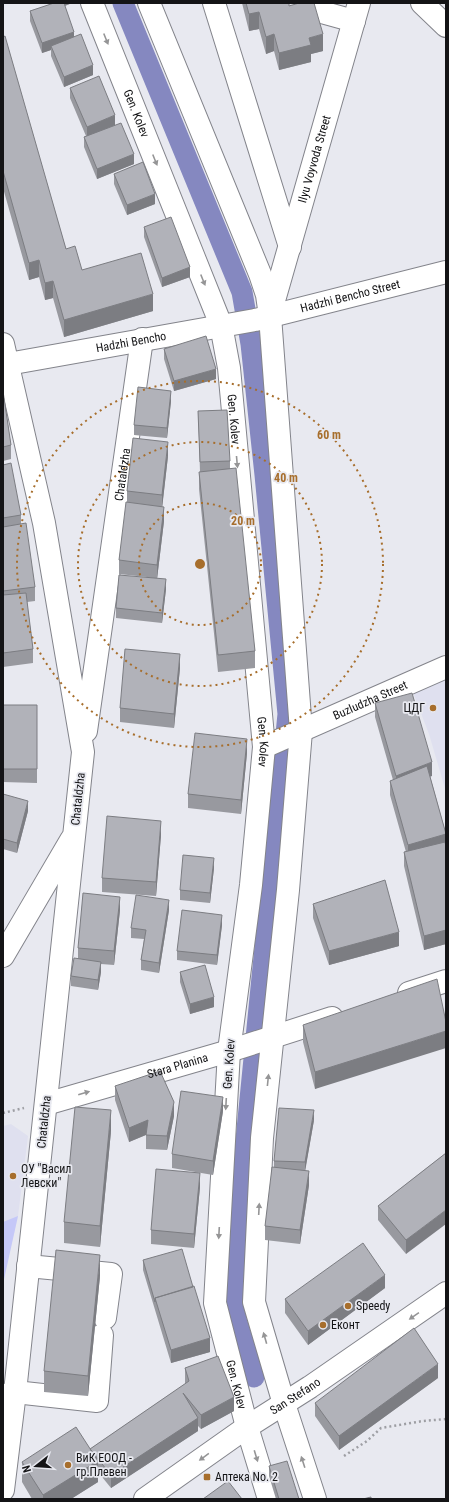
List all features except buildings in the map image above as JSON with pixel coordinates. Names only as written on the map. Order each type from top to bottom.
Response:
[{"type":"street","name":"Gen. Kolev","points":[[92,3],[246,321],[298,732],[288,890],[270,1037],[262,1138],[254,1302],[284,1404],[315,1499]]},
{"type":"street","name":"Gen. Kolev","points":[[148,3],[260,274],[267,295],[246,321],[229,376],[268,745],[251,885],[235,1049],[215,1303],[247,1427],[269,1499]]},
{"type":"street","points":[[214,3],[290,247]]},
{"type":"street","points":[[306,3],[325,13],[356,12]]},
{"type":"street","points":[[422,3],[446,26]]},
{"type":"street","name":"Ilyu Voyvoda Street","points":[[246,321],[290,247],[356,12]]},
{"type":"street","name":"Hadzhi Bencho Street","points":[[246,321],[446,272]]},
{"type":"street","name":"Hadzhi Bencho","points":[[5,354],[142,339],[246,321]]},
{"type":"street","name":"Chataldzha","points":[[3,1490],[9,1394],[28,1266],[83,752],[142,339]]},
{"type":"street","name":"Chataldzha","points":[[5,354],[44,523],[83,752]]},
{"type":"street","name":"Buzludzha Street","points":[[268,745],[446,667]]},
{"type":"street","points":[[3,956],[75,834]]},
{"type":"street","points":[[393,998],[446,981]]},
{"type":"street","name":"Stara Planina","points":[[46,1104],[235,1049],[348,1012]]},
{"type":"street","points":[[9,1394],[97,1401],[103,1327],[111,1274],[28,1266]]},
{"type":"street","name":"San Stefano","points":[[146,1499],[247,1427],[284,1404],[446,1293]]},
{"type":"path","points":[[344,1456],[367,1441],[381,1428],[446,1419]]},
{"type":"shaded area","name":"ЦДГ","points":[[446,667],[446,792],[429,734],[409,682]]},
{"type":"shaded area","name":"ОУ \"Васил Левски\"","points":[[11,1124],[28,1136],[18,1216],[3,1281],[3,1126]]},
{"type":"shaded area","points":[[18,1216],[3,1284],[3,1222]]},
{"type":"waterway","points":[[123,3],[242,292],[251,344],[288,714],[243,1170],[236,1319],[254,1377]]},
{"type":"place","name":"ЦДГ","points":[[433,708]]},
{"type":"place","name":"ОУ \"Васил Левски\"","points":[[13,1176]]},
{"type":"place","name":"Speedy","points":[[348,1306]]},
{"type":"place","name":"Еконт","points":[[323,1325]]},
{"type":"place","name":"ВиК ЕООД - гр.Плевен","points":[[68,1465]]},
{"type":"place","name":"Аптека No. 2","points":[[207,1477]]}]
